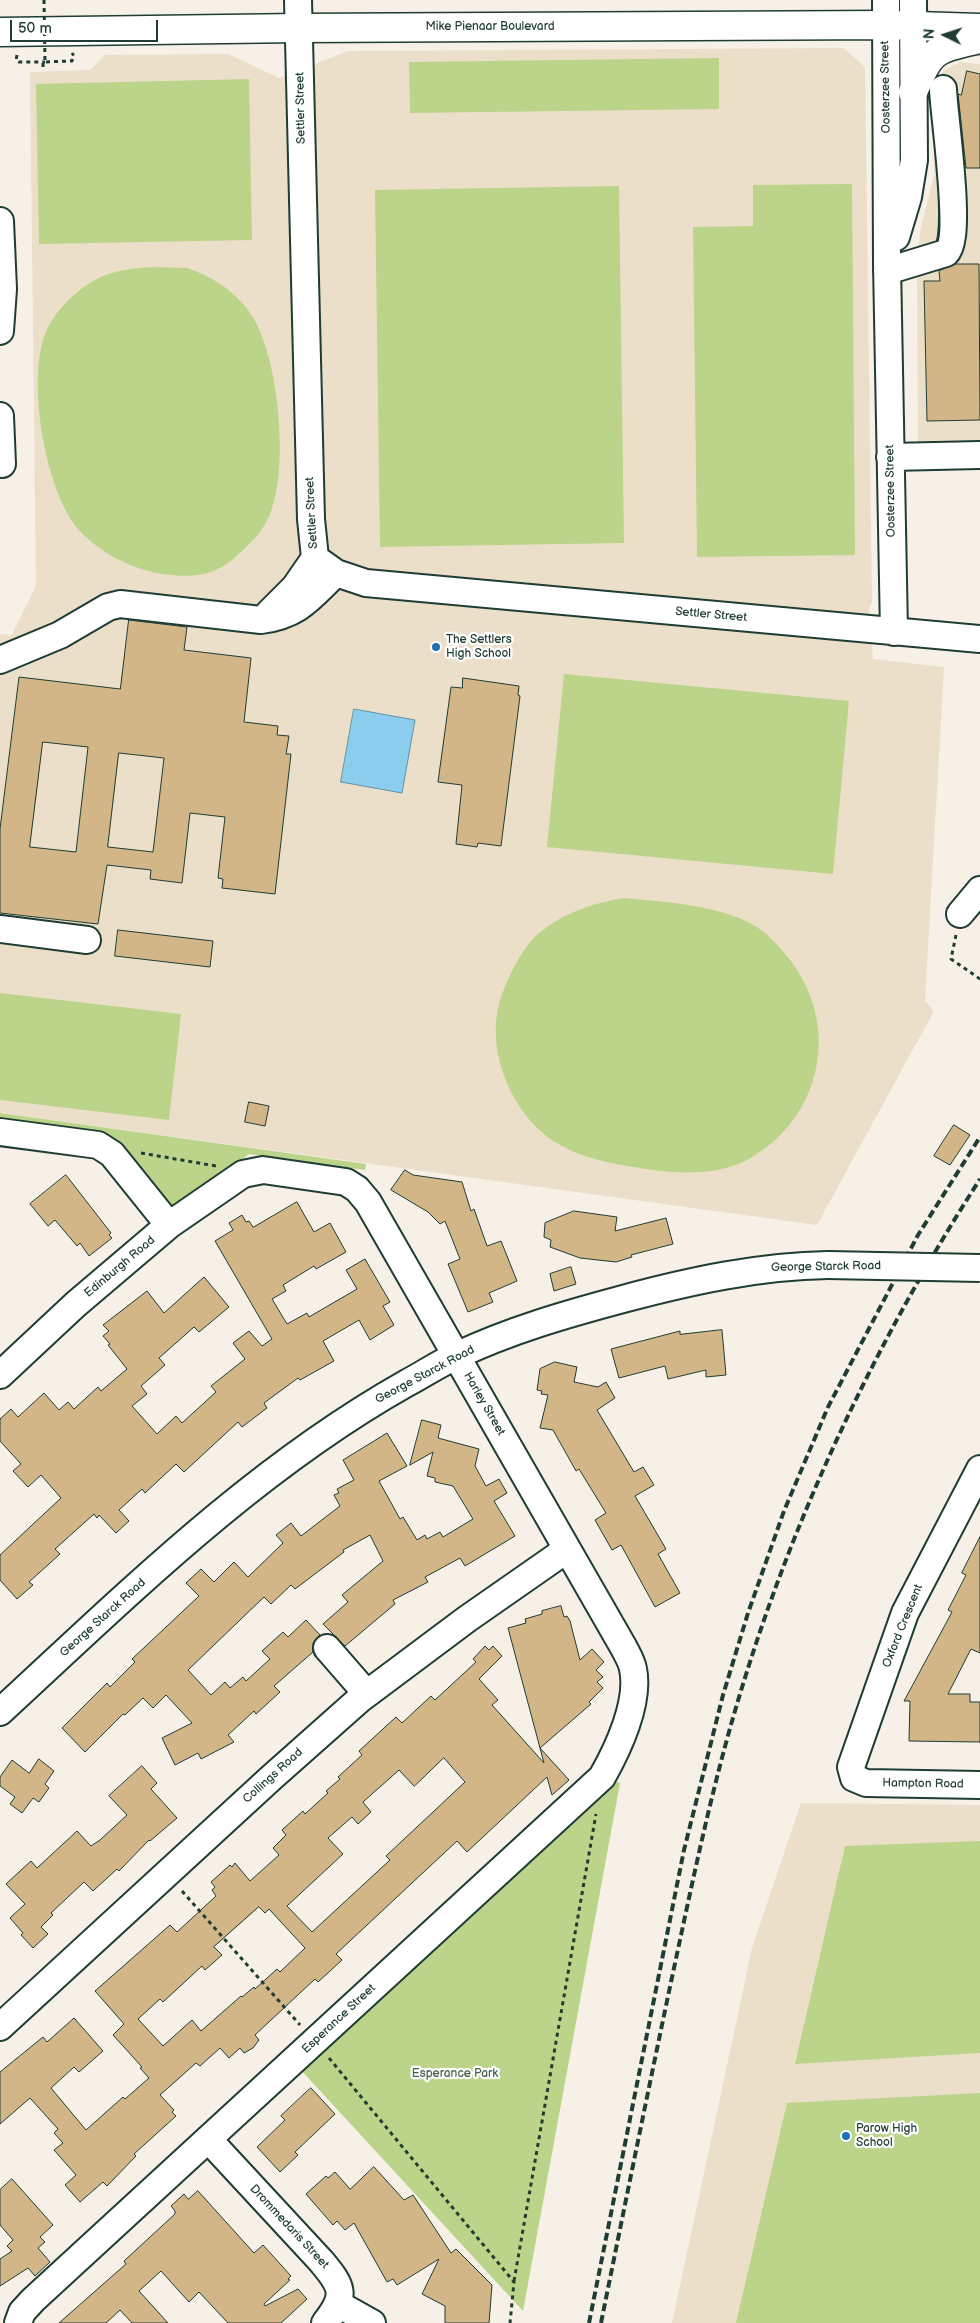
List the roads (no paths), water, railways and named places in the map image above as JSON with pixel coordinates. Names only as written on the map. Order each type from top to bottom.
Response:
[{"type":"main road","name":"Mike Pienaar Boulevard","points":[[0,32],[299,28],[886,12],[913,13],[980,28]]},
{"type":"main road","points":[[913,92],[925,63],[933,54],[980,39]]},
{"type":"street","name":"Settler Street","points":[[298,0],[311,519],[314,558],[336,573],[366,583],[894,632]]},
{"type":"street","name":"Oosterzee Street","points":[[886,12],[887,267],[894,632]]},
{"type":"street","name":"Oosterzee Street","points":[[887,267],[913,176],[913,13]]},
{"type":"street","points":[[887,267],[946,253],[952,245],[953,210],[943,90]]},
{"type":"street","points":[[0,221],[3,289],[0,331]]},
{"type":"street","points":[[0,416],[2,464]]},
{"type":"street","points":[[890,457],[980,455]]},
{"type":"street","points":[[261,620],[295,587],[314,558]]},
{"type":"street","points":[[0,660],[60,634],[108,607],[120,604],[261,620],[289,614],[309,600],[336,573]]},
{"type":"street","points":[[894,632],[980,639]]},
{"type":"street","points":[[960,914],[980,890]]},
{"type":"street","points":[[0,929],[87,940]]},
{"type":"street","points":[[0,1132],[98,1145],[106,1149],[169,1225]]},
{"type":"street","name":"Harley Street","points":[[248,1171],[263,1170],[346,1182],[357,1189],[368,1202],[628,1657],[633,1668],[634,1696]]},
{"type":"street","name":"Edinburgh Road","points":[[0,1375],[76,1304],[169,1225],[248,1171]]},
{"type":"street","name":"George Starck Road","points":[[0,1712],[216,1515],[331,1429],[456,1356],[521,1329],[664,1288],[756,1270],[791,1265],[980,1268]]},
{"type":"street","name":"Oxford Crescent","points":[[866,1784],[854,1778],[851,1767],[899,1630],[913,1595],[980,1468]]},
{"type":"street","name":"Collings Road","points":[[0,2027],[271,1778],[367,1694],[467,1618],[566,1550]]},
{"type":"street","points":[[327,1648],[367,1694]]},
{"type":"street","name":"Esperance Street","points":[[18,2323],[22,2312],[33,2300],[602,1777],[615,1754],[634,1696]]},
{"type":"street","name":"Hampton Road","points":[[866,1784],[980,1785]]},
{"type":"street","name":"Drommedaris Street","points":[[208,2139],[332,2274],[341,2291],[331,2313]]},
{"type":"street","points":[[331,2313],[372,2323]]},
{"type":"water","points":[[354,709],[415,720],[402,793],[341,782]]},
{"type":"railway","points":[[589,2323],[684,1850],[723,1695],[748,1613],[784,1511],[828,1407],[918,1235],[980,1137]]},
{"type":"railway","points":[[601,2323],[701,1842],[727,1738],[759,1635],[784,1566],[840,1432],[906,1303],[980,1179]]},
{"type":"place","name":"The Settlers High School","points":[[436,647]]},
{"type":"place","name":"Parow High School","points":[[846,2136]]},
{"type":"park label","name":"Esperance Park","points":[[455,2074]]}]
